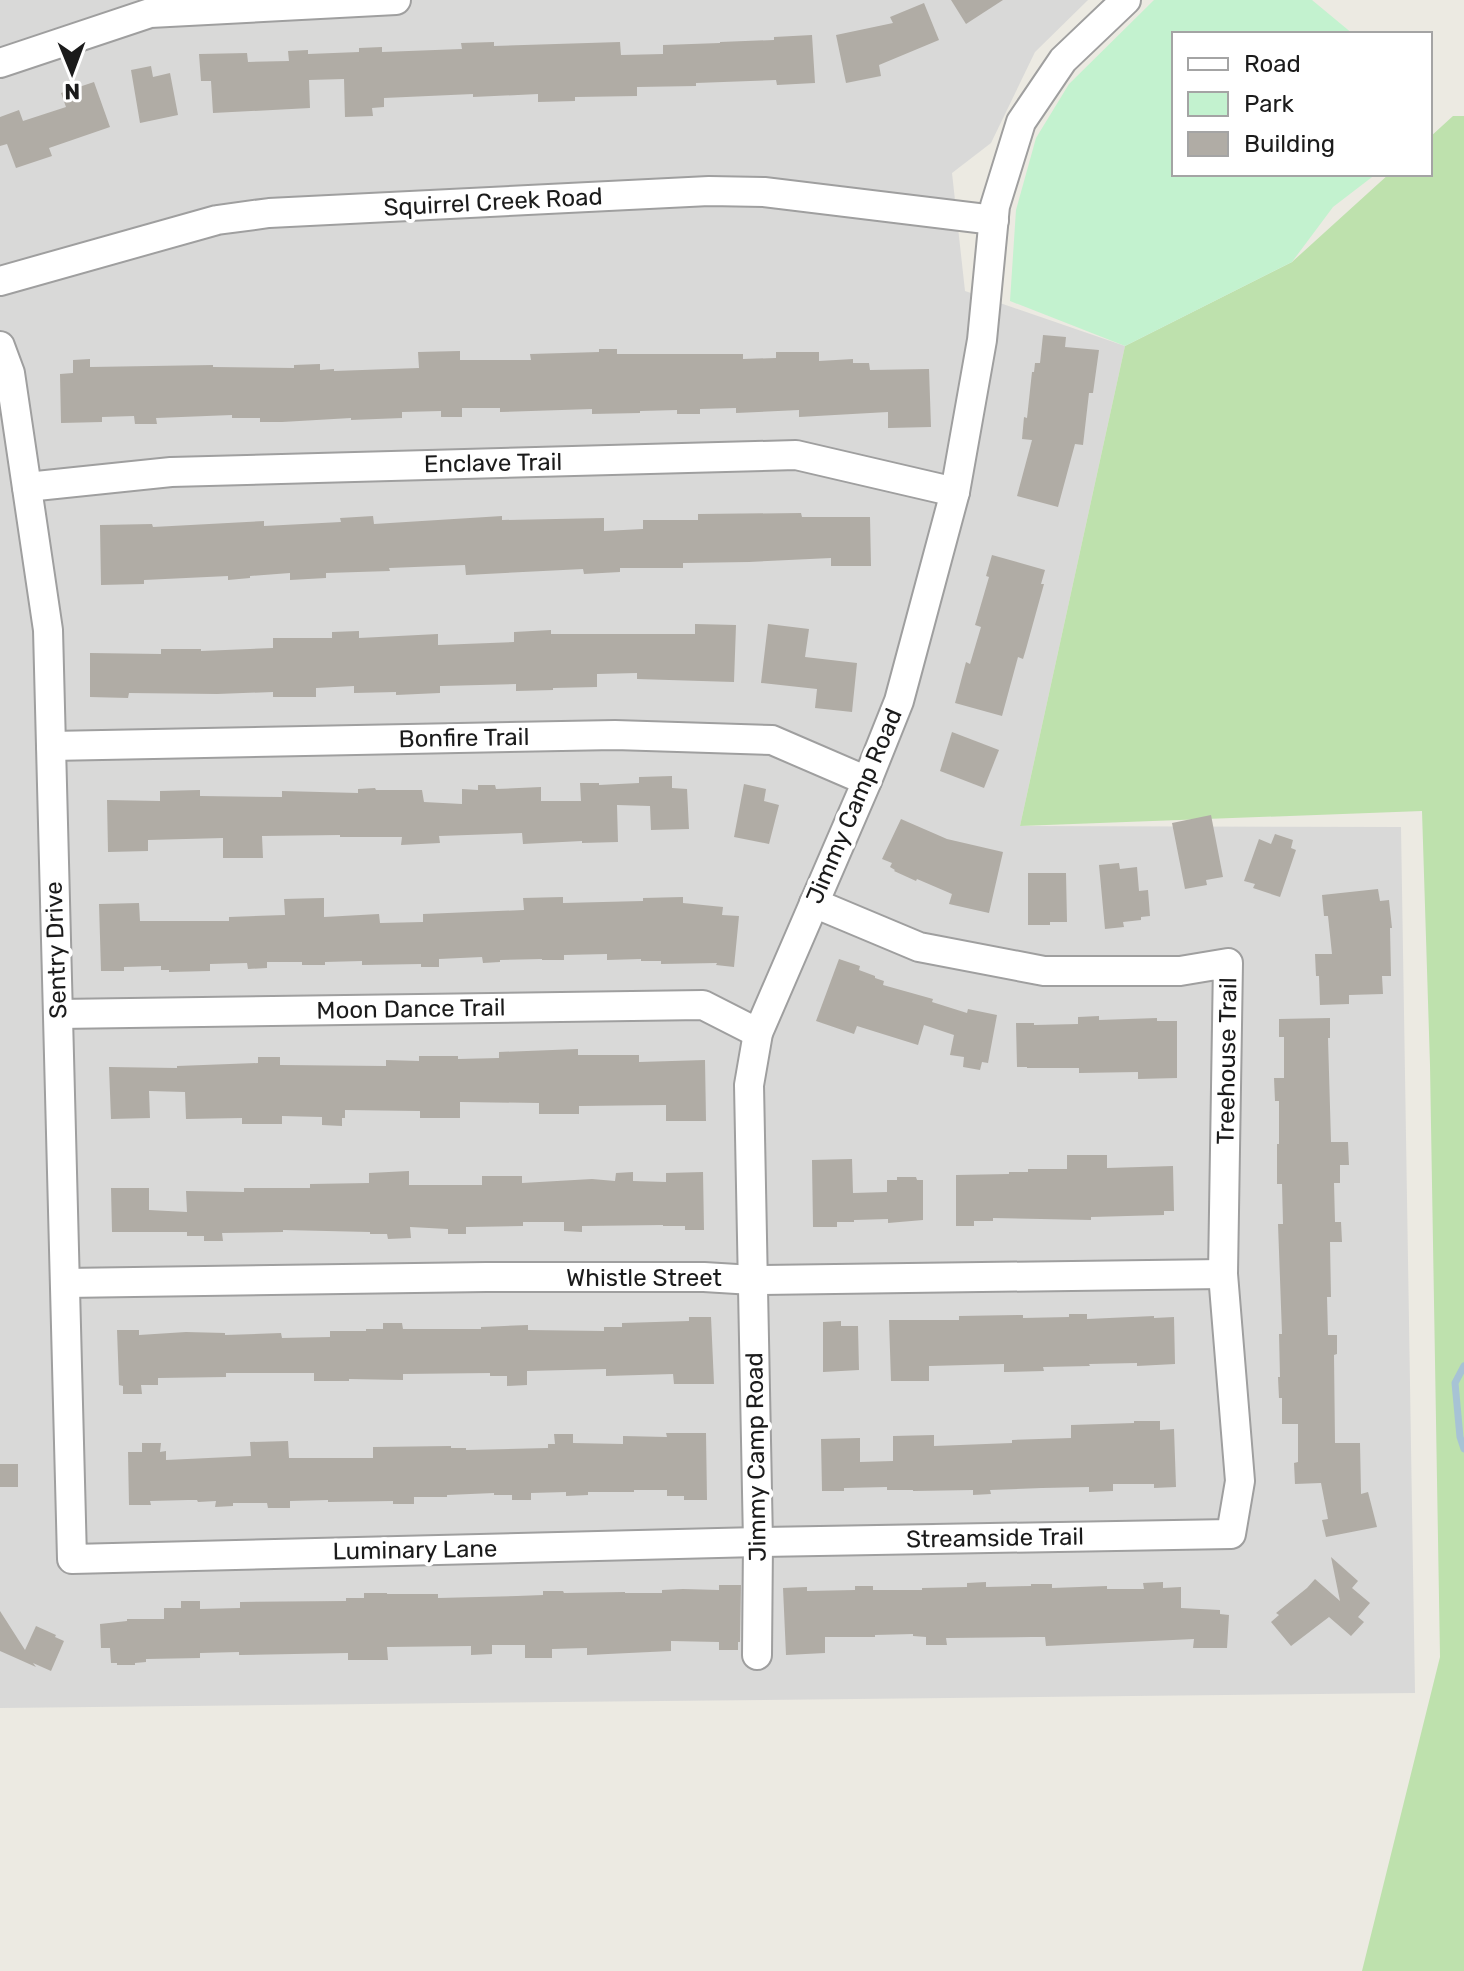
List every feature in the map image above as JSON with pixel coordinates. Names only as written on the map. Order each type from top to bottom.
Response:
[{"type":"street","points":[[0,63],[150,13],[396,0]]},
{"type":"street","name":"Jimmy Camp Road","points":[[757,1655],[758,1542],[749,1085],[758,1033],[899,701],[955,492],[982,340],[995,206],[1021,122],[1063,60],[1126,0]]},
{"type":"street","name":"Squirrel Creek Road","points":[[0,281],[217,220],[269,213],[709,191],[750,192],[994,220]]},
{"type":"street","name":"Sentry Drive","points":[[0,346],[10,373],[48,630],[72,1559]]},
{"type":"street","name":"Enclave Trail","points":[[27,487],[171,472],[796,455],[955,492]]},
{"type":"street","name":"Bonfire Trail","points":[[51,746],[615,735],[772,740],[867,781]]},
{"type":"street","name":"Treehouse Trail","points":[[814,903],[919,947],[1044,971],[1180,971],[1228,963],[1223,1274],[1240,1481],[1231,1534]]},
{"type":"street","name":"Moon Dance Trail","points":[[58,1014],[703,1005],[758,1033]]},
{"type":"street","name":"Whistle Street","points":[[65,1283],[486,1277],[704,1277],[753,1280],[1223,1274]]},
{"type":"street","name":"Streamside Trail","points":[[758,1542],[1231,1534]]},
{"type":"street","name":"Luminary Lane","points":[[72,1559],[758,1542]]},
{"type":"shaded area","points":[[0,0],[1088,0],[1035,52],[991,143],[952,173],[965,291],[1125,346],[1020,826],[1401,827],[1415,1693],[0,1708]]},
{"type":"green space","points":[[1154,0],[1312,0],[1351,32],[1172,32],[1172,176],[1373,176],[1333,207],[1292,262],[1125,346],[1010,301],[1016,210],[1036,138],[1069,84]]},
{"type":"green space","points":[[1453,116],[1464,116],[1464,1971],[1362,1971],[1440,1657],[1430,1065],[1422,811],[1020,826],[1125,346],[1292,262],[1387,176],[1432,176],[1432,135]]},
{"type":"building","points":[[951,0],[1003,0],[966,24]]},
{"type":"building","points":[[924,3],[939,40],[879,65],[881,76],[846,83],[836,35],[893,23],[890,17]]},
{"type":"building","points":[[812,35],[815,83],[777,85],[776,80],[637,87],[637,96],[575,97],[575,101],[538,102],[538,94],[384,98],[384,107],[372,108],[373,116],[345,117],[344,79],[309,80],[310,108],[213,113],[211,81],[201,81],[199,54],[247,53],[248,62],[289,61],[288,51],[308,50],[308,54],[359,52],[359,48],[382,47],[382,52],[462,49],[461,43],[494,42],[494,46],[620,42],[621,55],[663,54],[663,45],[774,40],[774,37]]},
{"type":"building","points":[[151,66],[153,77],[170,73],[178,115],[140,123],[131,70]]},
{"type":"building","points":[[94,82],[110,127],[49,148],[52,156],[16,168],[7,144],[0,146],[0,117],[19,110],[23,121],[66,107],[61,93]]},
{"type":"building","points":[[1043,335],[1066,337],[1065,347],[1099,350],[1093,393],[1089,393],[1083,445],[1075,444],[1058,507],[1017,496],[1032,440],[1022,439],[1024,417],[1027,418],[1032,372],[1035,363],[1040,363]]},
{"type":"building","points":[[599,349],[617,349],[617,354],[743,354],[743,359],[776,358],[776,352],[819,352],[819,361],[853,359],[853,363],[869,363],[870,370],[929,369],[931,427],[888,428],[888,412],[799,417],[799,410],[736,413],[736,408],[700,409],[700,414],[677,414],[677,410],[592,414],[592,409],[500,412],[500,408],[462,408],[462,417],[441,417],[441,411],[402,412],[402,418],[351,420],[260,422],[260,418],[232,418],[232,415],[156,418],[157,424],[135,424],[134,416],[102,417],[102,422],[61,423],[60,374],[73,373],[73,360],[90,359],[90,367],[213,365],[294,368],[294,365],[320,364],[320,370],[334,371],[419,368],[418,352],[460,351],[460,360],[531,360],[530,354],[599,352]]},
{"type":"building","points":[[801,513],[802,517],[870,517],[871,566],[831,566],[831,558],[683,563],[683,568],[620,568],[620,572],[584,574],[583,569],[466,575],[465,565],[326,573],[326,578],[290,580],[290,573],[228,580],[228,576],[101,585],[100,525],[152,524],[153,527],[264,521],[264,526],[341,522],[340,518],[373,516],[374,524],[502,516],[502,520],[604,518],[604,531],[643,529],[643,520],[698,520],[698,514]]},
{"type":"building","points":[[992,555],[1045,570],[1026,649],[1023,659],[1018,657],[1002,716],[955,703],[966,662],[970,664],[981,627],[975,625]]},
{"type":"building","points":[[695,624],[736,625],[734,682],[637,679],[637,673],[597,674],[597,687],[553,690],[516,691],[516,684],[440,686],[440,693],[396,695],[396,692],[354,693],[354,686],[316,688],[316,697],[273,697],[273,692],[129,693],[128,698],[90,697],[90,653],[161,654],[161,649],[273,648],[273,638],[332,638],[332,632],[359,631],[359,638],[438,634],[438,645],[514,642],[514,632],[551,630],[551,634],[695,634]]},
{"type":"building","points":[[768,624],[809,629],[805,657],[857,663],[852,712],[815,708],[817,689],[761,683]]},
{"type":"building","points":[[952,732],[999,750],[984,788],[940,771]]},
{"type":"building","points":[[672,776],[672,788],[687,789],[689,829],[651,830],[650,806],[617,805],[618,842],[523,844],[522,833],[439,836],[440,843],[401,845],[402,837],[262,836],[263,858],[223,858],[223,838],[148,840],[148,851],[108,852],[107,800],[160,801],[160,791],[200,790],[200,796],[282,797],[282,791],[358,793],[358,789],[375,788],[422,790],[424,802],[462,804],[462,789],[478,790],[478,785],[495,785],[496,789],[541,787],[541,801],[581,801],[580,783],[639,783],[639,777]]},
{"type":"building","points":[[744,784],[766,789],[764,801],[779,805],[769,844],[734,837]]},
{"type":"building","points":[[1211,815],[1223,877],[1206,880],[1207,885],[1185,889],[1172,823]]},
{"type":"building","points":[[901,819],[947,839],[1003,852],[989,913],[949,904],[952,894],[894,871],[890,867],[892,863],[882,859]]},
{"type":"building","points":[[1275,834],[1293,840],[1291,848],[1296,850],[1280,897],[1253,888],[1255,884],[1244,881],[1259,839],[1271,844]]},
{"type":"building","points":[[1119,863],[1120,869],[1137,867],[1139,891],[1148,890],[1150,916],[1123,922],[1124,927],[1105,929],[1099,865]]},
{"type":"building","points":[[1028,873],[1066,873],[1067,922],[1028,925]]},
{"type":"building","points":[[1378,889],[1380,901],[1389,900],[1392,928],[1391,976],[1382,976],[1383,994],[1349,995],[1349,1004],[1320,1005],[1315,954],[1332,954],[1328,916],[1324,916],[1322,895]]},
{"type":"building","points":[[563,897],[563,903],[683,897],[683,903],[723,907],[722,915],[739,916],[734,967],[717,963],[661,964],[661,961],[641,959],[607,960],[607,954],[564,955],[564,960],[483,963],[482,957],[439,959],[439,967],[421,967],[421,964],[362,965],[362,961],[325,962],[325,965],[267,962],[267,968],[248,969],[247,963],[210,964],[210,971],[169,972],[161,970],[161,966],[101,971],[99,904],[139,903],[140,921],[229,921],[229,917],[285,915],[284,899],[324,898],[324,917],[379,914],[380,923],[423,922],[423,914],[524,910],[523,898]]},
{"type":"building","points":[[839,959],[860,966],[859,970],[884,981],[883,985],[933,999],[932,1002],[967,1013],[968,1009],[997,1015],[988,1063],[982,1062],[980,1070],[963,1067],[964,1057],[950,1055],[954,1035],[924,1025],[918,1045],[857,1026],[854,1034],[816,1021]]},
{"type":"building","points":[[1099,1016],[1099,1020],[1157,1018],[1157,1021],[1177,1021],[1177,1078],[1138,1079],[1138,1072],[1079,1073],[1079,1068],[1017,1067],[1016,1023],[1078,1024],[1078,1017]]},
{"type":"building","points":[[1330,1018],[1331,1142],[1348,1142],[1349,1165],[1340,1165],[1340,1183],[1334,1183],[1335,1222],[1341,1222],[1342,1242],[1330,1242],[1331,1297],[1327,1297],[1328,1335],[1337,1335],[1337,1354],[1334,1355],[1335,1443],[1360,1443],[1361,1494],[1368,1492],[1377,1527],[1326,1537],[1322,1520],[1328,1519],[1321,1483],[1295,1484],[1298,1424],[1282,1424],[1282,1398],[1279,1398],[1279,1334],[1282,1334],[1278,1224],[1283,1224],[1282,1184],[1277,1184],[1279,1101],[1275,1101],[1274,1078],[1284,1078],[1284,1037],[1279,1037],[1279,1019]]},
{"type":"building","points":[[578,1049],[578,1055],[639,1055],[639,1062],[705,1060],[706,1121],[666,1121],[666,1105],[579,1106],[579,1114],[539,1114],[539,1103],[460,1102],[460,1118],[420,1118],[420,1111],[345,1110],[342,1126],[322,1125],[322,1117],[282,1116],[282,1124],[242,1124],[242,1118],[186,1119],[185,1092],[149,1091],[150,1118],[111,1119],[109,1067],[177,1068],[258,1063],[258,1057],[280,1057],[280,1065],[386,1066],[386,1060],[419,1061],[419,1056],[499,1058],[499,1052]]},
{"type":"building","points":[[1067,1155],[1107,1155],[1107,1168],[1173,1166],[1174,1211],[1164,1211],[1164,1215],[1091,1217],[1091,1220],[993,1218],[993,1221],[974,1221],[974,1226],[956,1226],[956,1175],[1067,1169]]},
{"type":"building","points":[[852,1159],[853,1193],[887,1192],[887,1180],[897,1180],[897,1177],[923,1180],[923,1220],[888,1223],[888,1219],[854,1220],[837,1222],[837,1227],[813,1227],[812,1160]]},
{"type":"building","points":[[409,1171],[409,1185],[482,1185],[482,1176],[522,1176],[522,1183],[592,1179],[615,1181],[616,1173],[633,1172],[633,1181],[666,1182],[666,1173],[703,1172],[704,1230],[663,1225],[582,1226],[582,1232],[564,1231],[564,1222],[523,1222],[523,1226],[466,1227],[466,1234],[448,1234],[448,1229],[410,1227],[411,1238],[388,1239],[387,1234],[370,1232],[283,1230],[222,1233],[223,1241],[204,1241],[204,1236],[187,1236],[187,1232],[112,1232],[111,1188],[149,1188],[149,1210],[187,1212],[186,1191],[244,1192],[244,1188],[310,1188],[310,1184],[369,1183],[369,1173]]},
{"type":"building","points":[[1069,1314],[1087,1314],[1087,1319],[1174,1317],[1175,1364],[1089,1364],[1043,1367],[1044,1371],[1004,1372],[1004,1364],[929,1366],[929,1381],[891,1381],[889,1320],[959,1320],[959,1316],[1069,1317]]},
{"type":"building","points":[[689,1317],[711,1317],[714,1384],[674,1384],[673,1374],[606,1376],[606,1369],[527,1371],[527,1385],[507,1386],[507,1376],[490,1376],[490,1373],[403,1374],[403,1380],[314,1381],[314,1373],[226,1373],[226,1377],[158,1378],[158,1385],[141,1385],[142,1394],[123,1394],[123,1386],[119,1385],[117,1330],[139,1330],[139,1335],[281,1333],[282,1338],[330,1337],[330,1331],[383,1329],[383,1323],[402,1323],[403,1329],[481,1329],[528,1325],[528,1330],[604,1331],[604,1327],[622,1327],[622,1323],[689,1321]]},
{"type":"building","points":[[841,1321],[841,1326],[858,1326],[859,1370],[823,1372],[823,1322]]},
{"type":"building","points":[[1160,1421],[1160,1430],[1174,1429],[1176,1487],[1113,1484],[1113,1491],[1089,1492],[1089,1487],[1042,1488],[990,1490],[991,1494],[973,1495],[973,1490],[913,1491],[887,1490],[887,1487],[822,1491],[821,1439],[860,1438],[860,1462],[893,1461],[893,1436],[934,1435],[934,1446],[1012,1443],[1012,1440],[1071,1438],[1071,1425]]},
{"type":"building","points":[[666,1433],[706,1433],[707,1500],[667,1496],[667,1490],[634,1490],[566,1496],[566,1492],[531,1493],[531,1500],[512,1500],[512,1495],[494,1493],[414,1497],[414,1504],[393,1504],[393,1501],[290,1501],[290,1508],[268,1508],[267,1503],[233,1503],[233,1506],[215,1507],[216,1501],[197,1500],[150,1501],[151,1505],[129,1505],[128,1452],[142,1452],[142,1443],[161,1443],[160,1452],[166,1451],[166,1460],[251,1456],[250,1442],[288,1441],[289,1458],[373,1458],[373,1447],[451,1446],[466,1450],[548,1448],[548,1444],[555,1444],[554,1434],[573,1434],[573,1443],[623,1444],[623,1436],[667,1437]]},
{"type":"building","points":[[0,1464],[18,1464],[18,1487],[0,1487]]},
{"type":"building","points":[[1331,1557],[1358,1581],[1352,1588],[1370,1603],[1358,1617],[1364,1622],[1351,1636],[1329,1617],[1291,1646],[1271,1622],[1279,1615],[1276,1613],[1315,1579],[1340,1601]]},
{"type":"building","points":[[986,1582],[986,1587],[1052,1584],[1052,1588],[1107,1586],[1107,1589],[1144,1589],[1143,1583],[1163,1582],[1163,1588],[1181,1587],[1181,1608],[1220,1610],[1220,1614],[1229,1615],[1227,1648],[1193,1648],[1194,1639],[1046,1646],[1045,1637],[946,1638],[947,1645],[926,1645],[926,1637],[913,1634],[825,1637],[825,1653],[786,1655],[783,1588],[855,1590],[855,1586],[873,1586],[873,1590],[922,1590],[967,1587],[967,1583]]},
{"type":"building","points":[[719,1585],[741,1585],[738,1650],[719,1650],[719,1642],[671,1641],[671,1651],[587,1655],[587,1648],[552,1649],[552,1658],[525,1658],[525,1645],[492,1645],[492,1654],[471,1655],[471,1646],[387,1647],[388,1660],[348,1660],[348,1653],[239,1655],[239,1652],[200,1653],[200,1658],[146,1659],[146,1662],[135,1665],[117,1665],[111,1663],[110,1648],[101,1648],[100,1624],[127,1619],[164,1619],[164,1608],[181,1608],[181,1601],[200,1601],[200,1609],[240,1608],[240,1602],[346,1601],[346,1598],[364,1598],[364,1593],[438,1594],[438,1598],[543,1595],[543,1591],[662,1593],[662,1590],[719,1590]]},
{"type":"building","points":[[0,1611],[25,1650],[36,1626],[64,1641],[51,1671],[0,1651]]},
{"type":"waterway","points":[[1464,1366],[1455,1383],[1464,1449]]}]
